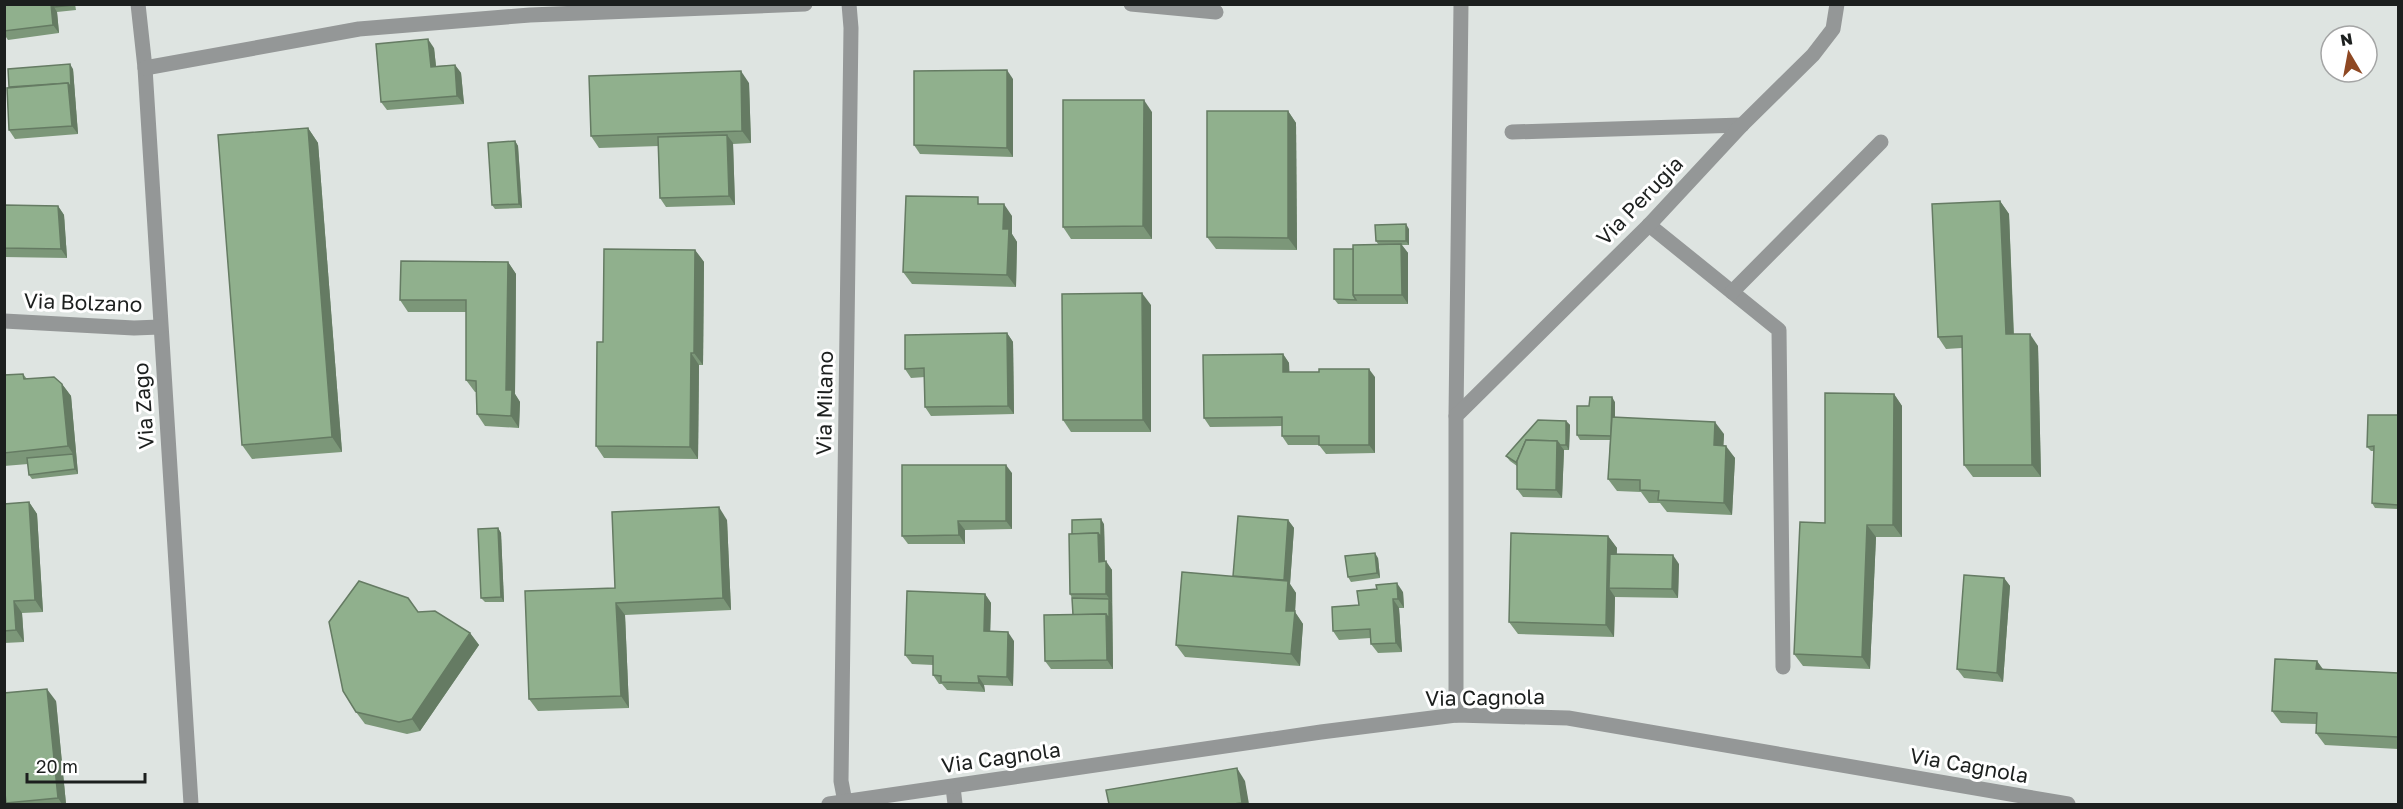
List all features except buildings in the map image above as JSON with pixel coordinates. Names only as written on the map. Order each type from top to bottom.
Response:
[{"type":"street","name":"Via Zago","points":[[138,4],[145,68],[191,804]]},
{"type":"street","points":[[145,68],[359,29],[530,15],[805,4]]},
{"type":"street","name":"Via Milano","points":[[845,802],[842,781],[851,28],[849,4]]},
{"type":"street","points":[[1131,4],[1216,12]]},
{"type":"street","points":[[1456,715],[1456,416],[1461,4]]},
{"type":"street","name":"Via Perugia","points":[[1456,416],[1648,225],[1742,125],[1813,55],[1833,29],[1837,4]]},
{"type":"street","points":[[1512,132],[1742,125]]},
{"type":"street","points":[[1732,292],[1881,142]]},
{"type":"street","points":[[1648,225],[1779,330],[1783,667]]},
{"type":"street","name":"Via Bolzano","points":[[4,321],[134,328],[160,327]]},
{"type":"street","name":"Via Cagnola","points":[[829,804],[1298,735],[1456,715],[1568,718],[2068,804]]},
{"type":"street","points":[[953,787],[955,804]]}]
